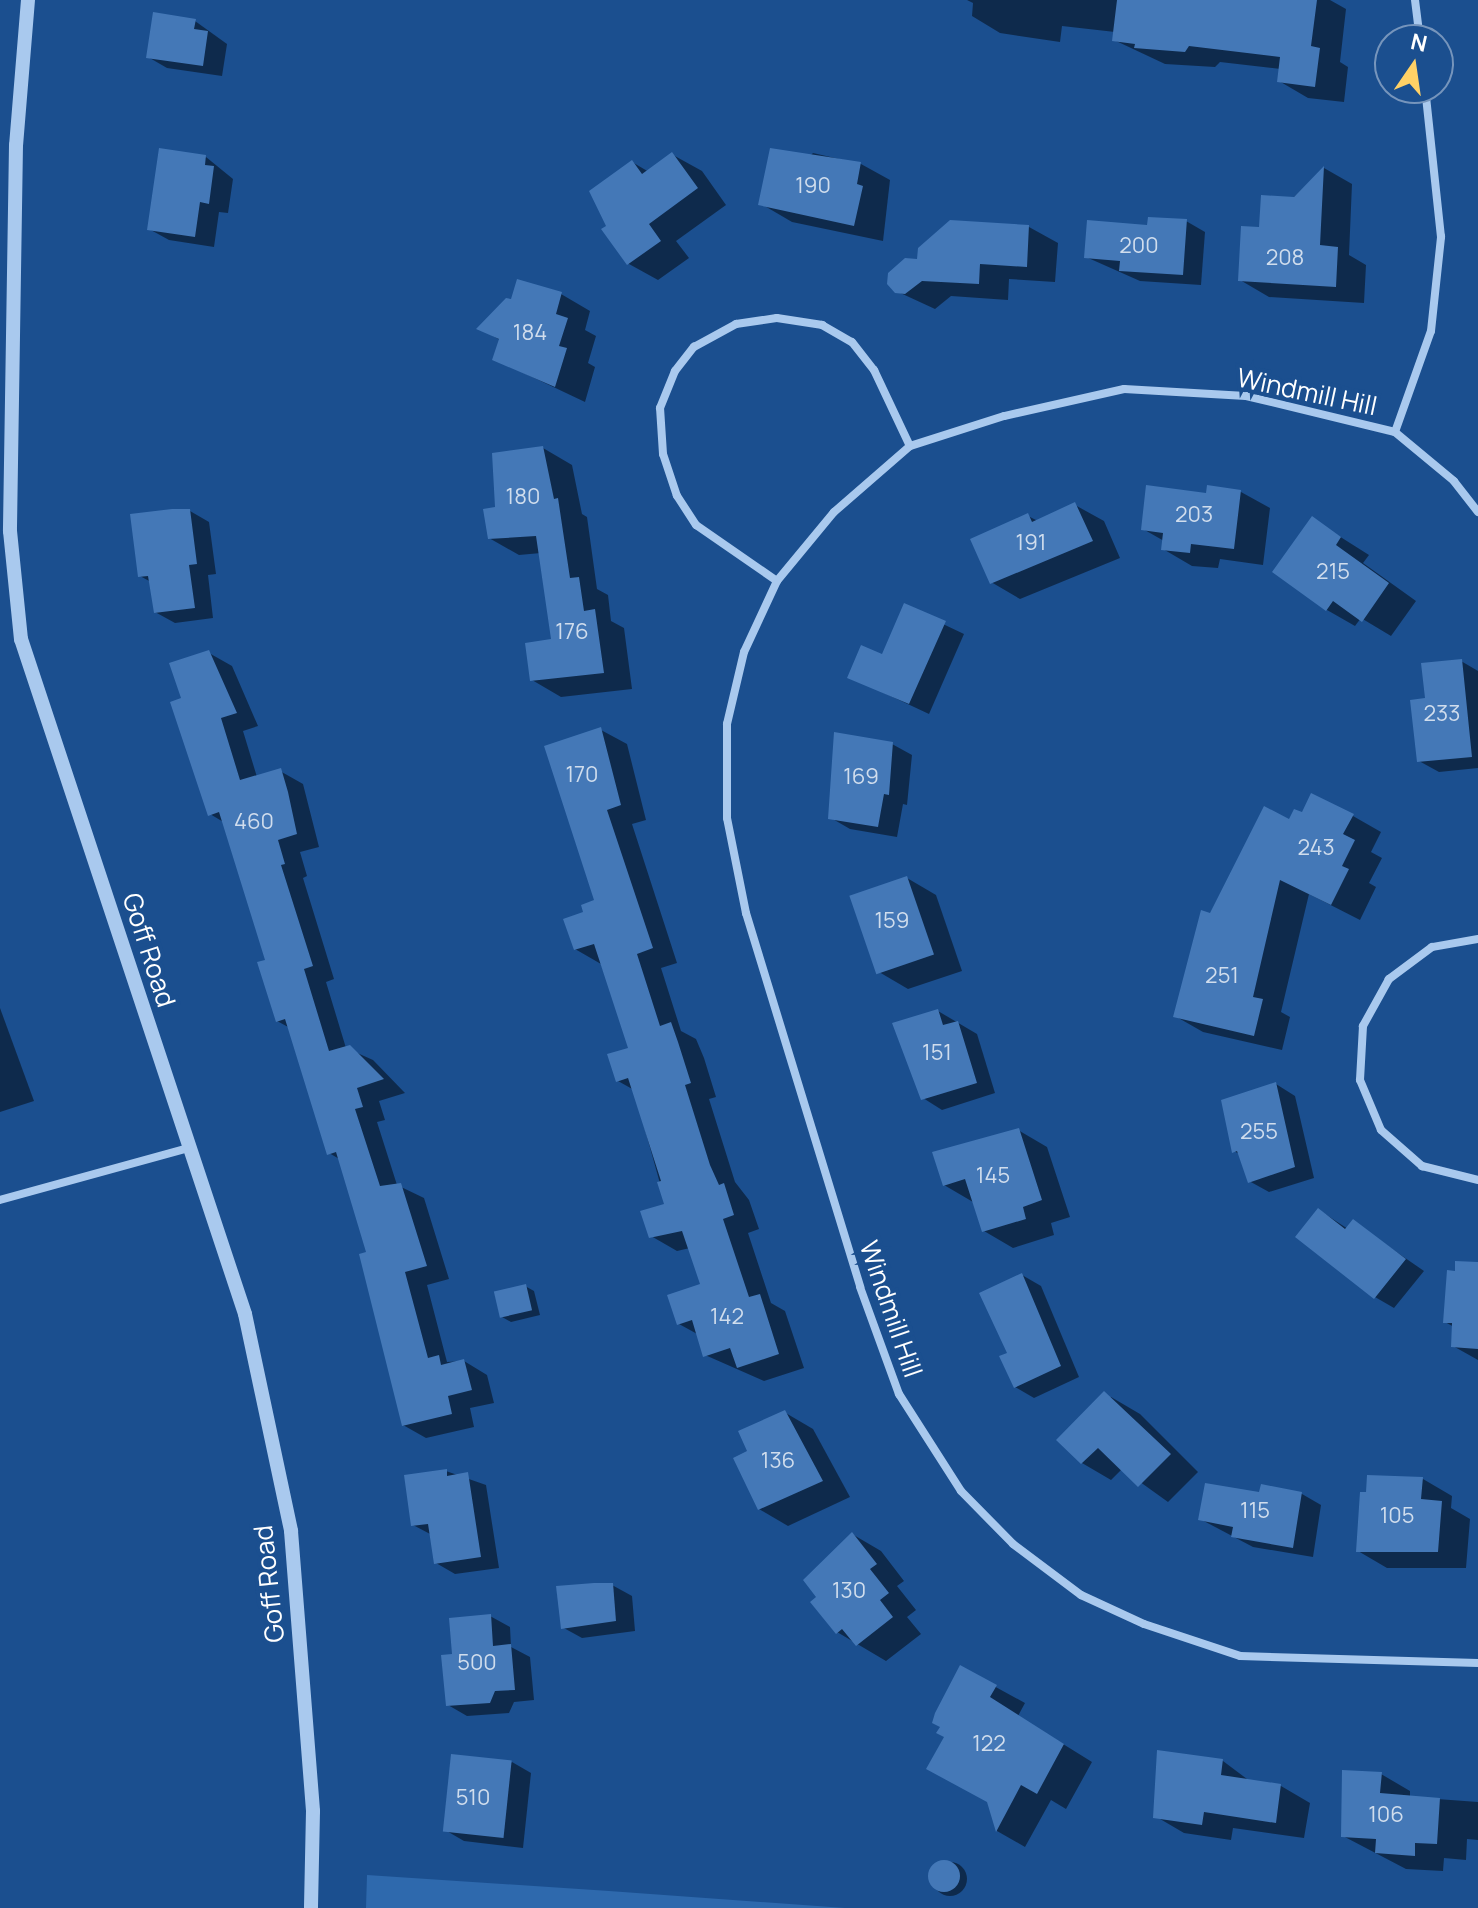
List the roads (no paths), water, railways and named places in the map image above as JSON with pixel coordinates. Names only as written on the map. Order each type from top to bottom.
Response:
[{"type":"street","name":"Goff Road","points":[[28,0],[7,303],[10,531],[21,639],[245,1314],[291,1531],[313,1811],[311,1908]]},
{"type":"street","points":[[1415,0],[1418,24]]},
{"type":"street","points":[[1395,432],[1431,331],[1441,237],[1427,104]]},
{"type":"street","points":[[777,581],[696,525],[677,496],[663,454],[660,408],[675,371],[694,347],[736,324],[777,318],[822,325],[852,342],[874,370],[910,446]]},
{"type":"street","name":"Windmill Hill","points":[[1478,512],[1454,481],[1395,432],[1246,396],[1124,389],[1004,416],[910,446],[834,512],[777,581],[744,652],[727,724],[727,818],[746,913],[860,1287],[899,1394],[961,1491],[1013,1544],[1081,1595],[1144,1624],[1240,1656],[1478,1663]]},
{"type":"street","points":[[1478,939],[1432,947],[1389,979],[1363,1026],[1360,1080],[1381,1130],[1422,1166],[1478,1180]]},
{"type":"street","points":[[0,1200],[189,1148]]}]
